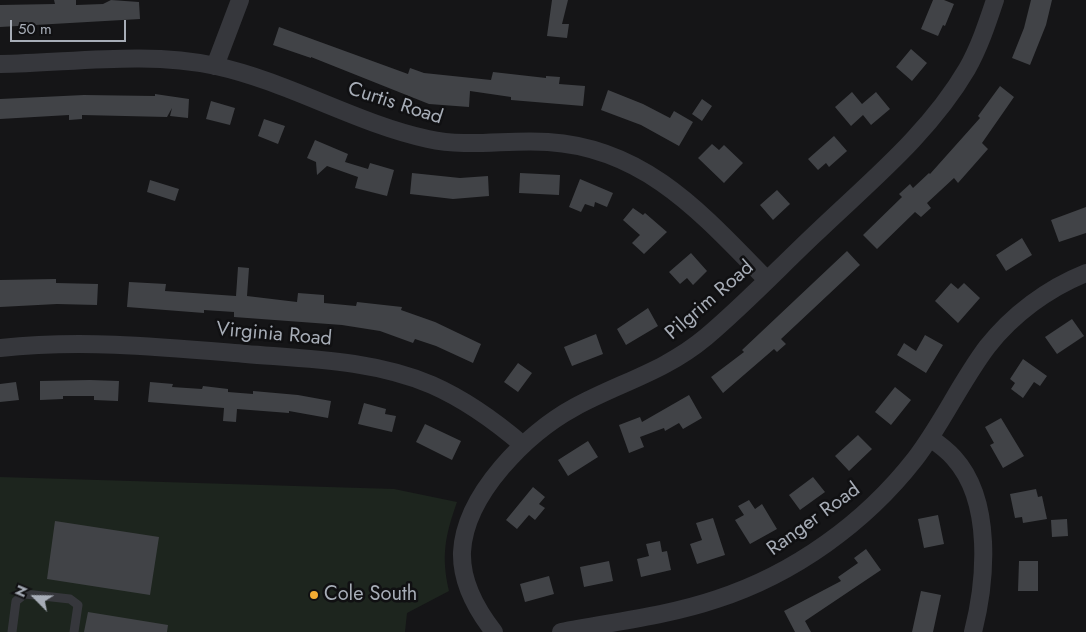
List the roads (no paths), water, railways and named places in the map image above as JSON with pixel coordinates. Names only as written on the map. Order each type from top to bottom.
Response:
[{"type":"street","points":[[215,66],[240,0]]},
{"type":"street","name":"Pilgrim Road","points":[[494,632],[473,602],[467,586],[462,551],[472,515],[492,480],[539,431],[574,408],[633,382],[689,350],[723,322],[902,150],[937,112],[967,68],[979,45],[995,0]]},
{"type":"street","name":"Curtis Road","points":[[0,64],[150,59],[194,62],[257,78],[386,127],[428,139],[464,143],[557,142],[599,151],[619,158],[658,179],[679,194],[767,280]]},
{"type":"street","name":"Ranger Road","points":[[561,632],[716,600],[779,573],[816,550],[869,508],[901,476],[930,438],[976,363],[1001,331],[1050,291],[1086,273]]},
{"type":"street","name":"Virginia Road","points":[[0,348],[65,343],[122,344],[362,365],[408,377],[453,396],[492,419],[523,446]]},
{"type":"street","points":[[930,438],[955,459],[963,470],[977,507],[981,527],[983,571],[982,593],[973,632]]},
{"type":"lane","points":[[15,632],[16,601],[24,594],[70,599],[78,604],[74,632]]},
{"type":"place","name":"Cole South","points":[[314,595]]}]
